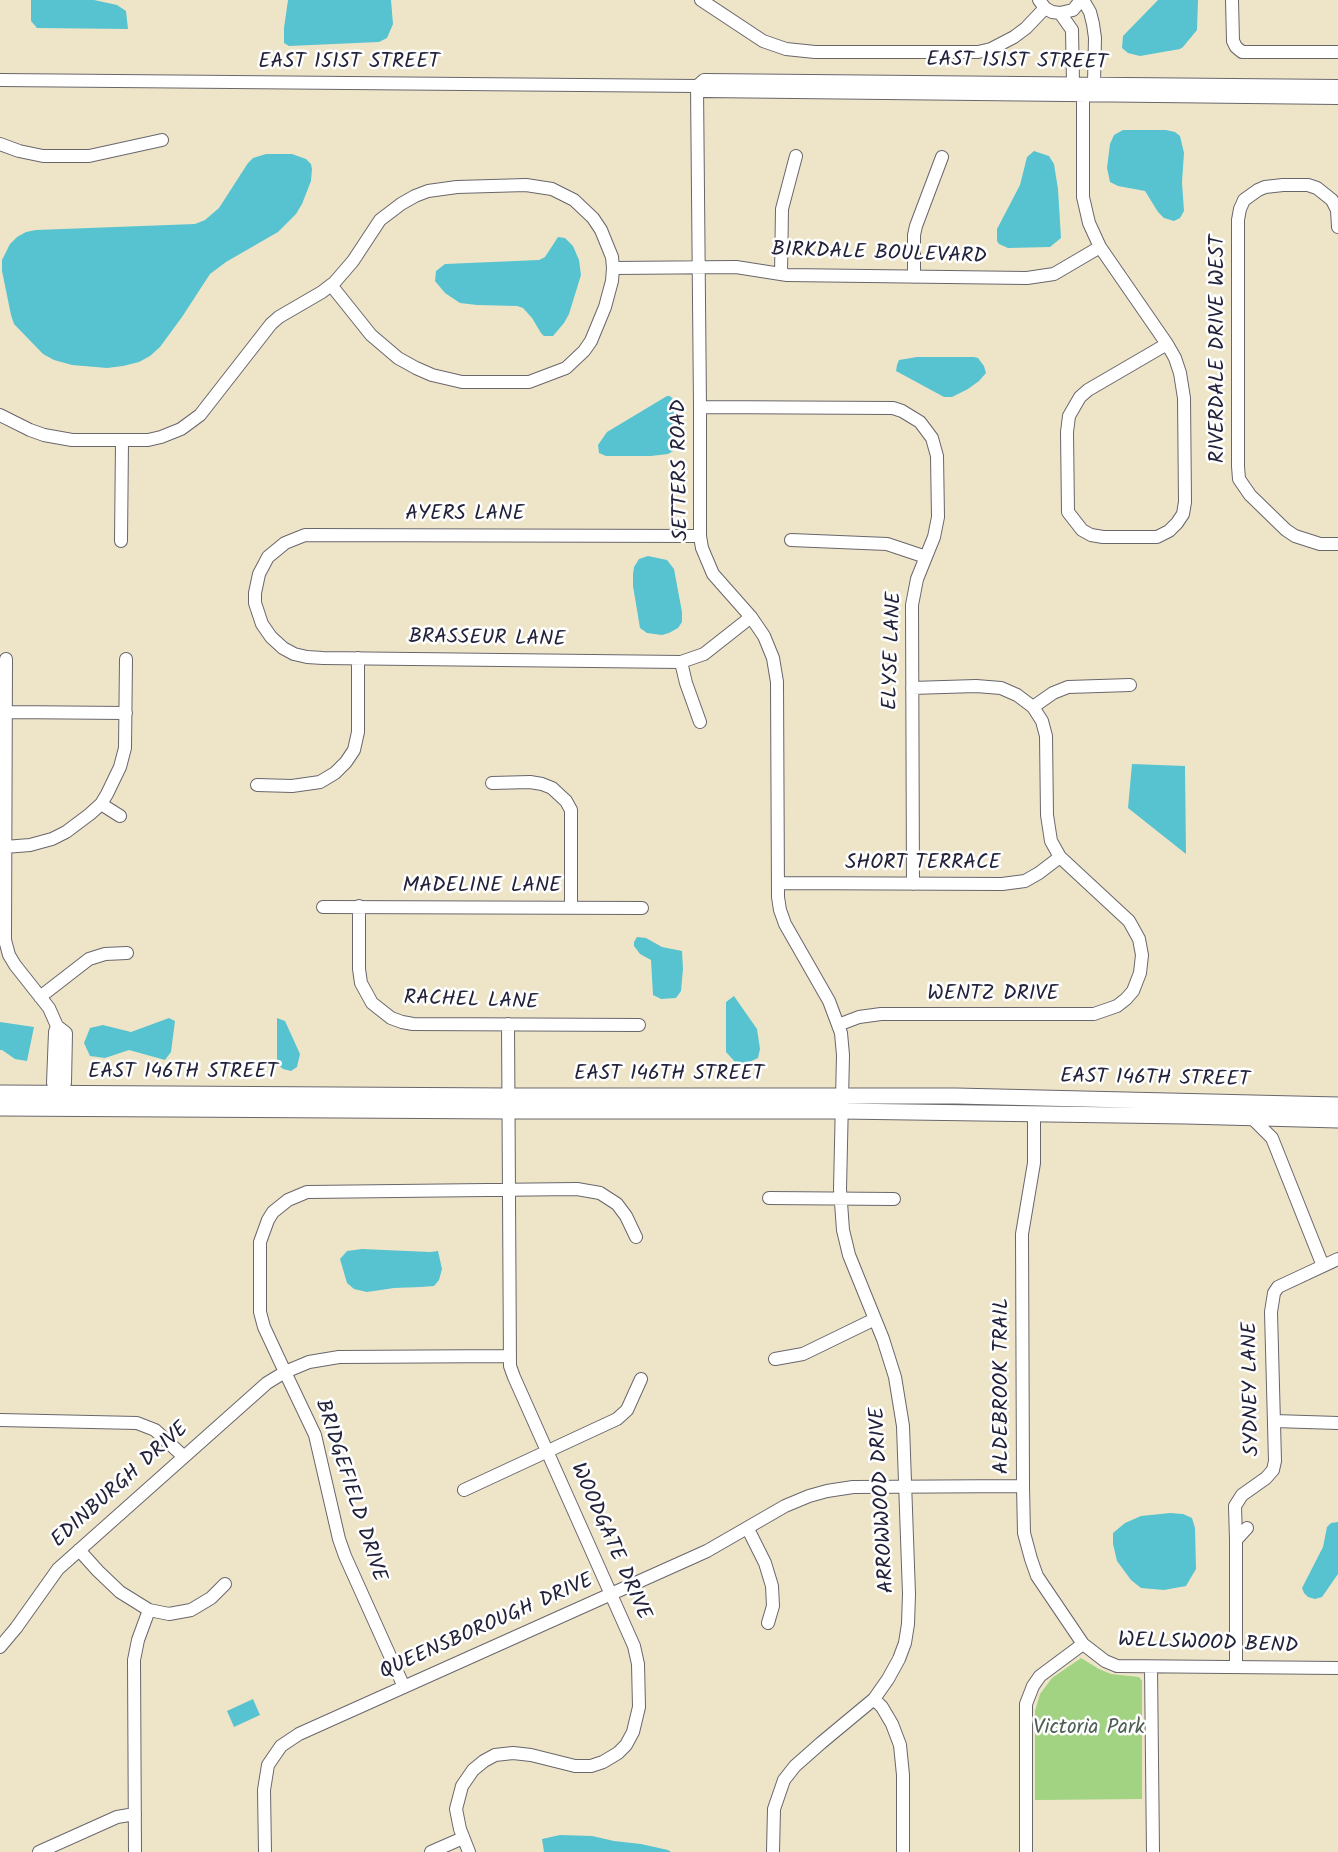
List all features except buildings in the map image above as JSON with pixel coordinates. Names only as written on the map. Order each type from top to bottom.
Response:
[{"type":"main road","name":"EAST 146TH STREET","points":[[0,1093],[508,1104],[842,1104],[1189,1100],[1338,1105]]},
{"type":"main road","name":"EAST 146TH STREET","points":[[0,1108],[59,1096]]},
{"type":"main road","name":"EAST 146TH STREET","points":[[842,1104],[1034,1114],[1338,1120]]},
{"type":"street","points":[[701,0],[763,41],[786,49],[815,52],[978,52],[991,49],[1026,28],[1042,4],[1052,12],[1060,14],[1072,30],[1073,83]]},
{"type":"street","points":[[1060,14],[1073,9],[1082,0],[1090,12],[1095,39],[1094,83]]},
{"type":"street","points":[[1232,0],[1233,41],[1242,52],[1338,52]]},
{"type":"street","name":"EAST 151ST STREET","points":[[0,80],[697,86],[704,91],[1338,98]]},
{"type":"street","name":"EAST 151ST STREET","points":[[697,86],[704,80],[1338,86]]},
{"type":"street","name":"SETTERS ROAD","points":[[697,86],[700,536],[708,567],[751,617],[770,648],[777,682],[780,910],[785,924],[829,1001],[838,1024],[843,1044],[842,1104]]},
{"type":"street","points":[[1083,96],[1083,197],[1089,223],[1100,247],[1167,344],[1175,358],[1184,398],[1185,502],[1183,514],[1177,523],[1169,531],[1157,537],[1091,535],[1082,530],[1068,512],[1067,432],[1069,416],[1080,397],[1088,390],[1167,344]]},
{"type":"street","points":[[0,144],[43,156],[89,156],[162,140]]},
{"type":"street","points":[[781,274],[782,209],[796,156]]},
{"type":"street","points":[[914,277],[916,225],[942,157]]},
{"type":"street","name":"RIVERDALE DRIVE WEST","points":[[1338,227],[1337,210],[1332,200],[1317,188],[1308,185],[1274,186],[1258,190],[1244,200],[1238,220],[1239,479],[1250,495],[1295,536],[1320,544],[1338,544]]},
{"type":"street","points":[[2,420],[58,438],[87,441],[148,440],[182,429],[214,399],[271,324],[331,285],[353,261],[376,226],[390,212],[414,196],[428,191],[533,186],[552,189],[584,208],[601,230],[612,257],[613,267],[612,281],[604,307],[591,341],[584,351],[566,368],[529,382],[462,382],[432,375],[416,368],[398,358],[377,341],[331,285]]},
{"type":"street","name":"BIRKDALE BOULEVARD","points":[[613,267],[744,267],[781,274],[914,277],[1042,276],[1054,274],[1100,247]]},
{"type":"street","name":"ELYSE LANE","points":[[700,407],[882,406],[902,411],[920,422],[932,438],[937,456],[938,517],[934,537],[916,579],[912,598],[913,884]]},
{"type":"street","points":[[121,541],[122,441]]},
{"type":"street","name":"AYERS LANE","points":[[256,584],[262,565],[275,550],[305,535],[700,536]]},
{"type":"street","points":[[791,540],[887,544],[926,557]]},
{"type":"street","name":"BRASSEUR LANE","points":[[256,584],[255,603],[262,624],[271,638],[283,648],[307,657],[681,662],[704,654],[751,617]]},
{"type":"street","points":[[257,785],[292,786],[320,782],[335,773],[346,762],[354,750],[358,732],[358,658]]},
{"type":"street","points":[[5,846],[30,845],[52,839],[66,832],[101,804],[114,784],[125,741],[126,659]]},
{"type":"street","points":[[6,660],[4,928],[6,946],[15,965],[54,1016],[57,1026],[53,1083],[59,1096]]},
{"type":"street","points":[[681,662],[700,722]]},
{"type":"street","points":[[1033,708],[1053,693],[1068,687],[1130,685]]},
{"type":"street","points":[[912,688],[1001,688],[1017,695],[1033,708],[1045,729],[1048,833],[1060,857]]},
{"type":"street","points":[[6,712],[126,713]]},
{"type":"street","points":[[492,783],[542,784],[552,788],[566,801],[571,810],[571,907]]},
{"type":"street","points":[[101,804],[120,816]]},
{"type":"street","name":"SHORT TERRACE","points":[[778,883],[1015,883],[1025,881],[1039,873],[1060,857]]},
{"type":"street","name":"WENTZ DRIVE","points":[[838,1024],[859,1017],[881,1014],[1094,1014],[1117,1006],[1133,991],[1140,973],[1142,955],[1136,931],[1120,911],[1060,857]]},
{"type":"street","name":"RACHEL LANE","points":[[359,906],[360,976],[366,994],[380,1011],[402,1022],[413,1024],[639,1025]]},
{"type":"street","name":"MADELINE LANE","points":[[323,907],[642,908]]},
{"type":"street","points":[[40,997],[89,959],[105,954],[127,953]]},
{"type":"street","name":"WOODGATE DRIVE","points":[[469,1852],[457,1818],[458,1798],[469,1774],[484,1761],[495,1755],[513,1753],[566,1764],[591,1766],[603,1762],[623,1749],[631,1738],[638,1715],[638,1664],[634,1646],[514,1377],[510,1356],[508,1024]]},
{"type":"street","name":"ARROWWOOD DRIVE","points":[[773,1852],[774,1809],[784,1780],[795,1766],[874,1699],[899,1659],[905,1643],[908,1624],[901,1408],[895,1377],[849,1255],[843,1230],[840,1198],[842,1104]]},
{"type":"street","name":"ALDEBROOK TRAIL","points":[[1034,1114],[1034,1163],[1022,1234],[1024,1533],[1037,1576],[1083,1644]]},
{"type":"street","points":[[1251,1117],[1272,1138],[1323,1266]]},
{"type":"street","points":[[1272,1138],[1277,1118]]},
{"type":"street","name":"BRIDGEFIELD DRIVE","points":[[404,1687],[345,1556],[315,1435],[264,1327],[260,1312],[260,1242],[268,1220],[280,1206],[299,1195],[316,1192],[577,1190],[600,1193],[621,1209],[636,1237]]},
{"type":"street","points":[[770,1198],[894,1199]]},
{"type":"street","name":"SYDNEY LANE","points":[[1236,1666],[1235,1506],[1242,1494],[1266,1478],[1273,1470],[1275,1461],[1271,1312],[1274,1293],[1278,1287],[1338,1258]]},
{"type":"street","points":[[775,1359],[803,1354],[875,1319]]},
{"type":"street","name":"EDINBURGH DRIVE","points":[[0,1647],[58,1569],[267,1383],[285,1372],[309,1362],[339,1357],[510,1356]]},
{"type":"street","points":[[464,1490],[617,1419],[627,1410],[641,1379]]},
{"type":"street","points":[[0,1420],[137,1423],[155,1430],[183,1456]]},
{"type":"street","points":[[1274,1421],[1338,1423]]},
{"type":"street","name":"QUEENSBOROUGH DRIVE","points":[[265,1852],[266,1774],[272,1757],[281,1746],[299,1734],[707,1551],[785,1506],[818,1494],[844,1488],[1023,1486]]},
{"type":"street","points":[[1236,1540],[1247,1528]]},
{"type":"street","points":[[748,1529],[765,1563],[772,1587],[773,1606],[768,1623]]},
{"type":"street","points":[[79,1550],[120,1592],[149,1610],[169,1614],[191,1610],[212,1598],[225,1584]]},
{"type":"street","points":[[135,1852],[134,1660],[138,1640],[149,1610]]},
{"type":"street","points":[[1026,1852],[1026,1704],[1040,1676],[1083,1644]]},
{"type":"street","name":"WELLSWOOD BEND","points":[[1083,1644],[1110,1664],[1126,1667],[1338,1668]]},
{"type":"street","points":[[1151,1666],[1153,1852]]},
{"type":"street","points":[[874,1699],[882,1707],[892,1724],[900,1745],[903,1775],[903,1852]]},
{"type":"street","points":[[39,1852],[117,1817],[135,1814]]},
{"type":"street","points":[[431,1852],[463,1838]]},
{"type":"green space","name":"Victoria Park","points":[[1081,1658],[1111,1674],[1139,1677],[1142,1681],[1142,1799],[1035,1800],[1035,1711],[1040,1694],[1052,1678]]},
{"type":"water","points":[[31,0],[94,0],[117,5],[126,11],[128,29],[37,28],[31,21]]},
{"type":"water","points":[[288,0],[391,0],[393,24],[387,38],[379,42],[289,46],[284,43]]},
{"type":"water","points":[[1158,0],[1198,0],[1197,30],[1180,49],[1140,56],[1128,53],[1122,48],[1123,36]]},
{"type":"water","points":[[1123,130],[1166,130],[1180,136],[1184,153],[1182,182],[1184,211],[1180,218],[1174,221],[1164,218],[1145,191],[1118,186],[1110,182],[1107,168],[1110,144],[1114,135]]},
{"type":"water","points":[[1034,151],[1049,156],[1054,164],[1061,238],[1050,247],[1008,248],[997,241],[997,229],[1020,185],[1027,157]]},
{"type":"water","points":[[266,154],[292,154],[306,159],[311,164],[311,181],[302,204],[296,214],[278,232],[226,262],[210,274],[182,317],[160,347],[150,356],[139,362],[107,368],[72,365],[43,354],[14,324],[2,271],[2,260],[10,244],[17,237],[36,230],[195,224],[205,220],[219,208],[253,158]]},
{"type":"water","points":[[558,237],[565,238],[573,246],[579,260],[581,275],[569,314],[553,336],[544,336],[523,308],[460,303],[445,293],[435,281],[436,271],[445,264],[539,260],[545,257]]},
{"type":"water","points":[[917,357],[974,357],[978,358],[984,366],[986,373],[968,389],[952,397],[944,397],[896,371],[899,360]]},
{"type":"water","points":[[667,396],[674,400],[673,451],[668,454],[651,456],[606,456],[599,453],[598,445],[607,432]]},
{"type":"water","points":[[648,556],[667,560],[674,569],[682,612],[682,622],[678,628],[662,635],[647,633],[640,628],[633,574],[639,559]]},
{"type":"water","points":[[1132,764],[1185,766],[1186,854],[1128,808]]},
{"type":"water","points":[[637,937],[646,938],[662,947],[682,951],[681,991],[676,998],[661,999],[653,995],[651,960],[640,954],[634,946]]},
{"type":"water","points":[[734,996],[757,1029],[760,1049],[758,1058],[747,1063],[736,1063],[726,1052],[726,1002]]},
{"type":"water","points":[[169,1018],[175,1021],[171,1052],[165,1060],[129,1050],[105,1058],[90,1056],[84,1043],[90,1028],[103,1025],[131,1032]]},
{"type":"water","points":[[277,1018],[285,1021],[300,1054],[297,1067],[291,1071],[277,1064]]},
{"type":"water","points":[[0,1022],[34,1027],[27,1061],[15,1059],[0,1050]]},
{"type":"water","points":[[362,1249],[438,1251],[442,1269],[439,1280],[434,1286],[367,1292],[354,1289],[347,1283],[340,1259],[347,1251]]},
{"type":"water","points":[[1183,1514],[1192,1518],[1195,1528],[1196,1569],[1186,1586],[1164,1590],[1141,1588],[1131,1580],[1117,1561],[1113,1533],[1125,1523],[1141,1516]]},
{"type":"water","points":[[1338,1522],[1338,1574],[1322,1597],[1315,1599],[1308,1597],[1302,1588],[1323,1547],[1327,1527],[1331,1523]]},
{"type":"water","points":[[253,1699],[260,1715],[234,1727],[227,1711]]},
{"type":"water","points":[[560,1835],[592,1836],[641,1844],[671,1852],[544,1852],[542,1839]]}]
